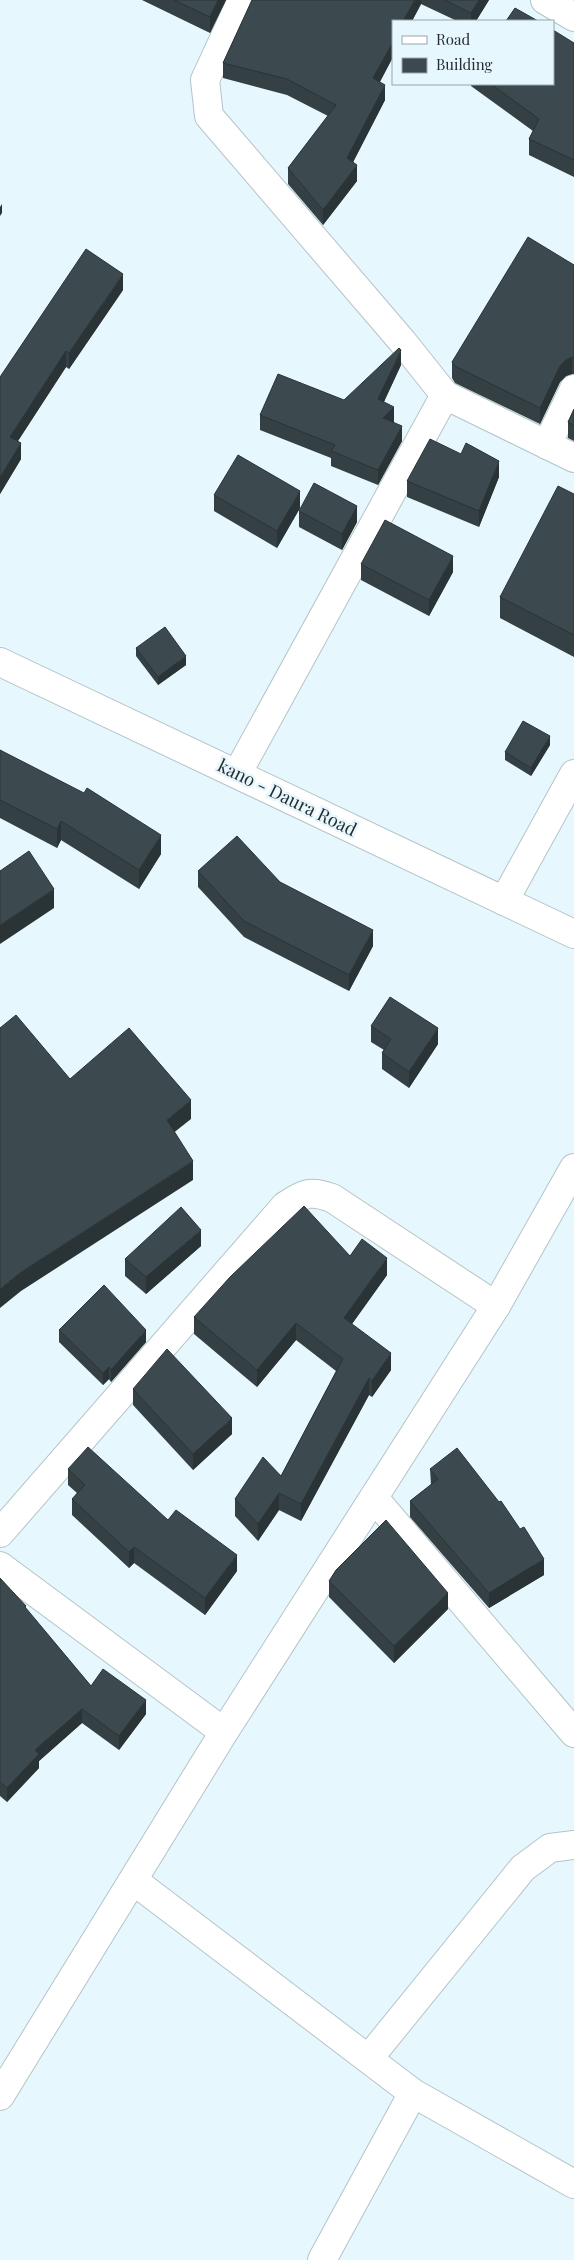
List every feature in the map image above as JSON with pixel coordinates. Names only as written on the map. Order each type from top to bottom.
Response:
[{"type":"main road","points":[[242,0],[205,80],[209,116],[402,341],[445,395],[574,458]]},
{"type":"main road","points":[[545,0],[574,17]]},
{"type":"main road","points":[[547,445],[574,389]]},
{"type":"main road","points":[[237,774],[445,395]]},
{"type":"main road","name":"kano - Daura Road","points":[[0,662],[574,934]]},
{"type":"main road","points":[[504,901],[574,774]]},
{"type":"main road","points":[[0,2096],[224,1732],[496,1306],[574,1168]]},
{"type":"main road","points":[[0,1533],[285,1206],[300,1195],[316,1192],[332,1198],[496,1306]]},
{"type":"main road","points":[[374,1498],[574,1733]]},
{"type":"main road","points":[[0,1566],[224,1732]]},
{"type":"main road","points":[[369,2058],[523,1868],[562,1846],[574,1829]]},
{"type":"main road","points":[[134,1880],[413,2093],[574,2184]]},
{"type":"main road","points":[[322,2260],[413,2093]]},
{"type":"building","points":[[174,0],[218,0],[210,17]]},
{"type":"building","points":[[252,0],[415,0],[404,20],[392,20],[392,44],[373,78],[385,85],[347,158],[357,165],[323,210],[288,168],[336,105],[287,79],[223,63]]},
{"type":"building","points":[[445,0],[479,0],[471,13]]},
{"type":"building","points":[[515,8],[536,20],[507,20]]},
{"type":"building","points":[[554,31],[574,43],[574,160],[529,139],[539,119],[492,85],[554,85]]},
{"type":"building","points":[[528,237],[574,265],[574,358],[566,360],[560,366],[540,408],[455,366],[452,362]]},
{"type":"building","points":[[86,249],[123,274],[69,353],[66,351],[10,437],[21,443],[0,478],[0,377]]},
{"type":"building","points":[[399,348],[401,350],[378,399],[394,407],[383,418],[402,426],[378,470],[331,451],[335,445],[260,415],[278,374],[344,400]]},
{"type":"building","points":[[574,409],[574,425],[568,422]]},
{"type":"building","points":[[430,439],[461,454],[466,443],[499,461],[479,511],[407,481]]},
{"type":"building","points":[[238,455],[300,491],[277,531],[214,495]]},
{"type":"building","points":[[314,483],[357,506],[342,534],[299,511]]},
{"type":"building","points":[[558,486],[574,494],[574,635],[500,597]]},
{"type":"building","points":[[385,520],[453,556],[429,600],[361,564]]},
{"type":"building","points":[[165,627],[186,656],[158,677],[136,648]]},
{"type":"building","points":[[523,721],[550,736],[531,768],[505,752]]},
{"type":"building","points":[[0,750],[84,793],[87,788],[161,835],[139,870],[61,821],[57,829],[0,800]]},
{"type":"building","points":[[237,836],[280,882],[373,930],[349,975],[244,921],[198,871]]},
{"type":"building","points":[[29,851],[54,889],[0,925],[0,871]]},
{"type":"building","points":[[390,997],[438,1028],[409,1072],[382,1053],[391,1039],[371,1026]]},
{"type":"building","points":[[16,1015],[70,1079],[129,1028],[191,1100],[167,1120],[193,1161],[21,1272],[0,1289],[0,1028]]},
{"type":"building","points":[[304,1206],[350,1256],[362,1239],[387,1258],[344,1318],[391,1353],[372,1381],[369,1378],[301,1504],[279,1493],[258,1524],[235,1499],[263,1457],[281,1476],[343,1359],[296,1323],[257,1370],[194,1317],[230,1277]]},
{"type":"building","points":[[181,1207],[201,1230],[146,1277],[125,1259]]},
{"type":"building","points":[[104,1285],[146,1330],[111,1370],[109,1367],[103,1373],[59,1330]]},
{"type":"building","points":[[167,1349],[232,1418],[193,1454],[133,1389]]},
{"type":"building","points":[[88,1447],[168,1520],[176,1510],[237,1555],[205,1598],[134,1547],[129,1552],[72,1499],[85,1485],[68,1469]]},
{"type":"building","points":[[457,1448],[499,1502],[501,1501],[520,1529],[524,1527],[544,1559],[489,1593],[410,1501],[438,1479],[430,1469]]},
{"type":"building","points":[[386,1520],[448,1593],[394,1646],[329,1581],[336,1570]]},
{"type":"building","points":[[0,1578],[26,1606],[91,1686],[103,1669],[146,1700],[119,1736],[82,1709],[35,1750],[39,1754],[7,1788],[0,1782]]}]
